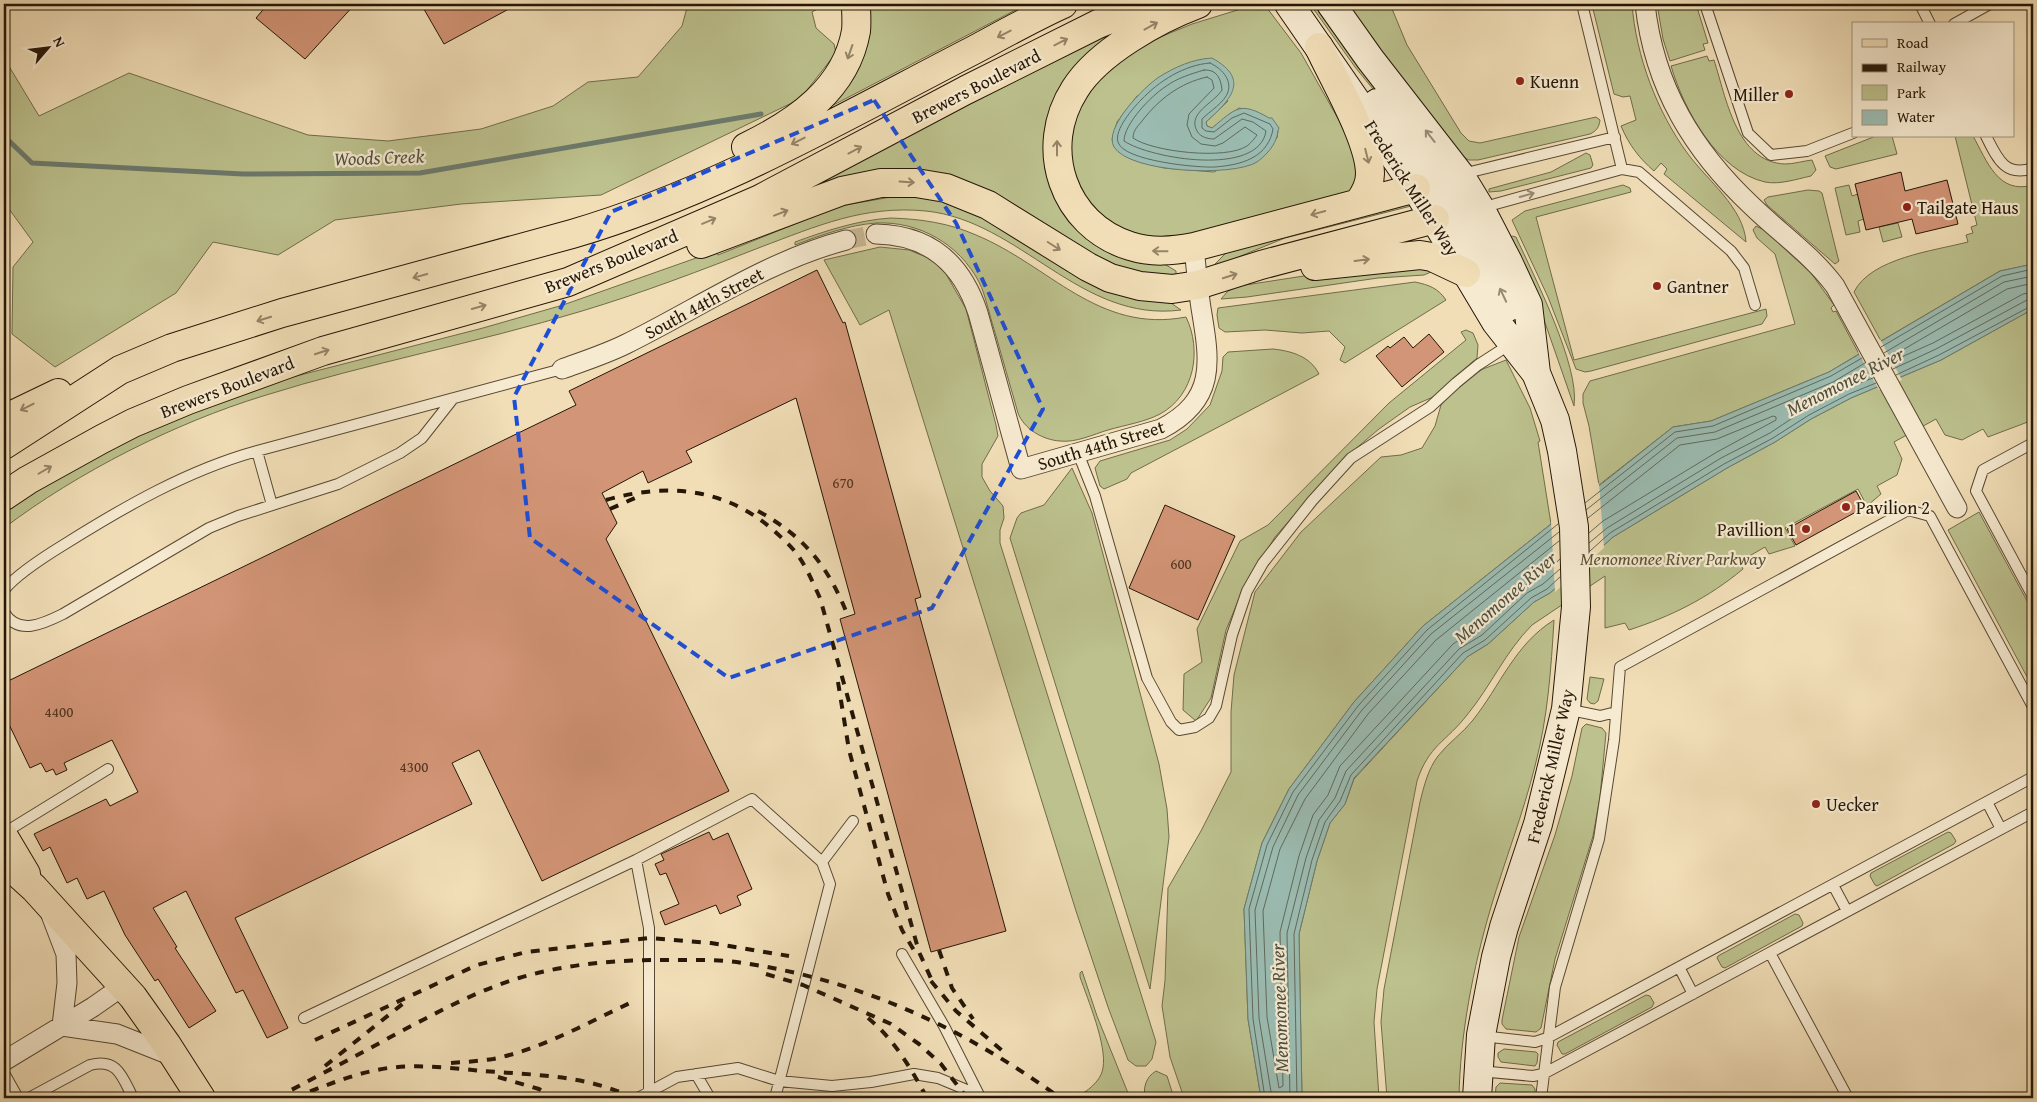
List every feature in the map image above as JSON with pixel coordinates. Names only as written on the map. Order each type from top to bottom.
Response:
[{"type":"main road","points":[[518,249],[602,215],[708,166],[763,139],[794,120],[817,102],[830,88],[848,59],[856,29],[856,4]]},
{"type":"main road","name":"Brewers Boulevard","points":[[4,445],[120,370],[172,348],[282,313],[615,222],[771,155],[1063,4]]},
{"type":"main road","name":"Brewers Boulevard","points":[[4,496],[65,458],[188,400],[323,351],[568,282],[760,199],[966,90],[1098,24],[1146,4]]},
{"type":"main road","points":[[1198,4],[1174,14],[1141,32],[1114,50],[1091,69],[1075,88],[1064,108],[1058,132],[1058,169],[1068,197],[1091,225],[1105,236],[1130,246],[1166,252],[1194,247],[1416,188]]},
{"type":"main road","points":[[1318,48],[1363,141],[1370,176],[1367,191],[1359,202]]},
{"type":"main road","points":[[568,282],[692,247],[842,191],[898,182],[946,188],[966,195],[1003,214],[1088,267],[1121,282],[1172,290],[1198,285],[1262,265],[1458,214]]},
{"type":"main road","points":[[1262,265],[1316,266],[1420,255],[1432,257],[1466,273]]},
{"type":"main road","points":[[4,419],[42,399],[120,370]]},
{"type":"main road","points":[[4,835],[40,895]]},
{"type":"main road","points":[[4,860],[40,895],[133,997],[176,1058],[201,1098]]},
{"type":"street","name":"Frederick Miller Way","points":[[1289,4],[1416,188]]},
{"type":"street","name":"Frederick Miller Way","points":[[1331,4],[1452,177],[1466,273],[1496,322],[1536,372]]},
{"type":"street","points":[[1645,4],[1658,67],[1683,123],[1706,158],[1738,193],[1822,268],[1851,312],[1957,508]]},
{"type":"street","points":[[1318,48],[1364,88],[1432,170],[1452,177]]},
{"type":"street","points":[[1416,188],[1452,177]]},
{"type":"street","points":[[1416,188],[1446,203],[1458,214]]},
{"type":"street","name":"Frederick Miller Way","points":[[1458,214],[1528,305],[1536,372],[1555,420],[1562,451],[1574,527],[1576,607],[1566,709],[1538,824],[1496,958],[1481,1036],[1477,1098]]},
{"type":"street","name":"South 44th Street","points":[[876,234],[897,235],[928,246],[952,264],[963,278],[972,295],[978,313],[1021,469],[1161,429],[1186,414],[1195,403],[1202,390],[1208,370],[1208,346],[1194,247]]},
{"type":"street","name":"South 44th Street","points":[[562,369],[625,344],[771,267],[806,252],[846,240]]},
{"type":"street","points":[[40,895],[66,954],[67,983],[62,1026]]},
{"type":"street","points":[[4,1061],[123,986]]},
{"type":"street","points":[[62,1026],[113,1033],[144,1043],[176,1058]]},
{"type":"lane","points":[[1582,4],[1622,169]]},
{"type":"lane","points":[[1705,4],[1748,133],[1771,155],[1807,151],[1852,133]]},
{"type":"lane","points":[[1920,4],[1929,22]]},
{"type":"lane","points":[[1958,22],[1990,4]]},
{"type":"lane","points":[[1452,177],[1614,137]]},
{"type":"lane","points":[[1987,138],[2005,167],[2012,171],[2033,168]]},
{"type":"lane","points":[[1458,214],[1622,169],[1639,172],[1731,251],[1744,268],[1755,305]]},
{"type":"lane","points":[[1078,453],[1095,496],[1147,678],[1171,722],[1179,730],[1195,727],[1209,718],[1216,706],[1232,635],[1247,591],[1263,563],[1312,501],[1351,458],[1430,407],[1456,382],[1512,343]]},
{"type":"lane","points":[[4,590],[45,556],[105,519],[170,485],[221,464],[256,451],[562,369]]},
{"type":"lane","points":[[4,612],[8,620],[18,626],[27,627],[44,624],[202,531],[238,516],[338,484],[400,453],[422,438],[452,400]]},
{"type":"lane","points":[[2033,443],[1984,470],[1976,491],[2033,596]]},
{"type":"lane","points":[[256,451],[272,505]]},
{"type":"lane","points":[[1541,1098],[1547,1038],[1555,987],[1599,839],[1614,740],[1620,666],[1908,510],[1930,516],[2033,707]]},
{"type":"lane","points":[[1566,709],[1600,716],[1616,712]]},
{"type":"lane","points":[[4,835],[108,769]]},
{"type":"lane","points":[[1481,1036],[1536,1042],[1547,1038],[2033,777]]},
{"type":"lane","points":[[304,1018],[636,860],[752,799],[822,862],[830,884],[775,1098]]},
{"type":"lane","points":[[1986,802],[2001,829]]},
{"type":"lane","points":[[1478,1071],[1533,1076],[1543,1074],[2033,812]]},
{"type":"lane","points":[[822,862],[853,821]]},
{"type":"lane","points":[[636,860],[649,928],[649,1092]]},
{"type":"lane","points":[[1833,885],[1847,911]]},
{"type":"lane","points":[[1770,953],[1848,1098]]},
{"type":"lane","points":[[638,1098],[678,1077],[738,1068],[779,1081],[832,1086],[871,1082],[914,1074],[938,1078],[979,1096],[944,1026],[902,954]]},
{"type":"lane","points":[[1679,967],[1693,994]]},
{"type":"lane","points":[[29,1098],[99,1062],[113,1065],[121,1073],[132,1096],[128,1098]]},
{"type":"lane","points":[[4,1073],[18,1098]]},
{"type":"lane","points":[[696,1074],[710,1098]]},
{"type":"highlighted area","points":[[874,100],[956,223],[1043,409],[932,608],[729,678],[530,538],[514,397],[611,212]]},
{"type":"green space","points":[[688,4],[826,4],[812,12],[816,28],[834,44],[836,53],[800,99],[601,195],[461,204],[335,220],[278,255],[213,242],[176,293],[55,367],[12,334],[13,267],[33,242],[4,202],[4,58],[39,116],[129,73],[308,135],[388,141],[481,129],[553,106],[588,82],[638,77],[682,26]]},
{"type":"green space","points":[[864,4],[1027,4],[820,112]]},
{"type":"green space","points":[[1257,4],[1264,4],[1301,53],[1350,140],[1359,175],[1352,189],[1346,194],[1187,237],[1145,240],[1101,219],[1078,188],[1069,157],[1073,117],[1092,85],[1128,55],[1153,40],[1192,24]],"holes":[[[1137,96],[1228,101],[1206,122],[1207,126],[1212,128],[1239,108],[1265,117],[1278,131],[1277,138],[1214,172],[1164,168],[1144,163],[1129,158],[1112,140],[1117,122]]]},
{"type":"green space","points":[[1310,4],[1319,4],[1431,160],[1355,67]]},
{"type":"green space","points":[[1344,4],[1390,4],[1407,45],[1461,133],[1469,141],[1480,143],[1596,117],[1600,120],[1598,127],[1590,134],[1478,160],[1469,160],[1463,157]]},
{"type":"green space","points":[[1598,4],[1632,4],[1634,24],[1643,63],[1658,102],[1677,138],[1688,154],[1732,206],[1744,230],[1746,242],[1664,174],[1667,169],[1661,163],[1654,171],[1631,145],[1621,126],[1636,120],[1630,96],[1623,97],[1614,94],[1593,9],[1599,7]]},
{"type":"green space","points":[[1657,4],[1696,4],[1708,43],[1703,44],[1705,50],[1670,61],[1663,39]]},
{"type":"green space","points":[[1138,20],[1046,155],[1144,261],[1166,265],[1176,271],[1176,276],[1147,277],[1102,262],[992,195],[816,186],[852,164],[1077,46]]},
{"type":"green space","points":[[1707,56],[1709,61],[1714,60],[1729,109],[1744,140],[1755,152],[1768,160],[1792,164],[1812,160],[1816,170],[1811,176],[1782,182],[1765,182],[1748,176],[1718,152],[1705,136],[1684,101],[1671,66]]},
{"type":"green space","points":[[1871,138],[1893,138],[1897,154],[1836,169],[1830,167],[1825,156]]},
{"type":"green space","points":[[1955,138],[1974,138],[1989,165],[2002,180],[2011,185],[2021,187],[2033,185],[2033,264],[2000,271],[1881,341],[1854,292],[1862,280],[1874,271],[1904,258],[1968,242],[1966,235],[1973,233],[1971,227],[1977,225]]},
{"type":"green space","points":[[1586,153],[1590,155],[1593,165],[1591,168],[1501,191],[1489,192],[1489,189],[1551,172]]},
{"type":"green space","points":[[1623,185],[1630,188],[1631,192],[1536,217],[1574,360],[1766,309],[1767,316],[1762,324],[1591,371],[1585,372],[1576,369],[1548,297],[1512,220],[1525,211]]},
{"type":"green space","points":[[1849,185],[1852,196],[1858,194],[1864,219],[1858,221],[1860,232],[1846,235],[1835,188]]},
{"type":"green space","points":[[1808,190],[1822,193],[1839,261],[1835,264],[1767,205],[1764,200],[1768,197]]},
{"type":"green space","points":[[891,193],[928,196],[953,202],[1171,303],[1181,310],[1145,310],[1112,301],[1081,287],[992,233],[960,219],[926,211],[903,210],[861,214],[821,225],[672,281],[582,311],[503,333],[342,373],[230,407],[196,420],[128,451],[63,488],[4,528],[4,514],[69,471],[139,434],[211,404],[285,379],[483,328],[563,305],[716,251],[718,255],[840,206],[891,197]]},
{"type":"green space","points":[[1410,203],[1411,206],[1285,238],[1216,266],[1215,264],[1226,253],[1278,234]]},
{"type":"green space","points":[[891,218],[935,222],[956,227],[976,235],[1002,248],[1075,294],[1126,316],[1155,320],[1186,317],[1194,343],[1192,371],[1188,384],[1172,406],[1154,417],[1066,441],[1054,440],[1035,433],[1029,429],[1018,413],[986,299],[979,282],[961,256],[949,246],[922,231],[892,223],[866,224],[845,228],[795,245],[795,242],[842,227],[866,221]]},
{"type":"green space","points":[[1898,223],[1902,237],[1883,242],[1879,227]]},
{"type":"green space","points":[[1756,226],[1764,230],[1811,273],[1834,305],[1831,308],[1833,312],[1836,311],[1859,354],[1829,372],[1711,421],[1673,427],[1599,485],[1583,403],[1583,394],[1590,381],[1795,324],[1775,254],[1757,238],[1753,230]]},
{"type":"green space","points":[[1512,236],[1516,237],[1534,274],[1563,345],[1574,389],[1574,406],[1535,294],[1507,239]]},
{"type":"green space","points":[[880,247],[909,250],[931,259],[946,274],[966,309],[998,436],[982,464],[982,477],[990,491],[1003,506],[1004,518],[1000,530],[1000,543],[1156,1042],[1152,1059],[1146,1066],[1136,1066],[1128,1060],[1108,1007],[1076,911],[889,310],[860,325],[824,260]]},
{"type":"green space","points":[[1388,263],[1431,266],[1431,272],[1424,275],[1378,278],[1221,299],[1228,291],[1239,286]]},
{"type":"green space","points":[[1415,282],[1433,288],[1446,300],[1345,363],[1340,360],[1345,347],[1329,331],[1302,333],[1265,330],[1225,332],[1219,328],[1218,308]]},
{"type":"green space","name":"Menomonee River Parkway","points":[[2033,309],[2033,420],[1988,437],[1983,429],[1962,440],[1945,435],[1936,419],[1894,442],[1902,459],[1897,475],[1877,486],[1881,494],[1867,506],[1858,489],[1785,528],[1795,546],[1769,554],[1765,547],[1739,562],[1743,569],[1716,589],[1660,619],[1629,630],[1625,623],[1605,628],[1605,576],[1532,625],[1522,635],[1467,715],[1427,759],[1417,781],[1377,989],[1374,1022],[1379,1098],[1302,1098],[1299,934],[1317,861],[1330,823],[1345,804],[1354,779],[1467,657],[1488,644],[1534,602],[1550,593],[1613,537],[1811,419],[1851,398],[1941,360]]},
{"type":"green space","points":[[1466,330],[1473,333],[1478,345],[1477,358],[1433,397],[1410,407],[1379,429],[1341,461],[1275,537],[1244,587],[1226,630],[1211,698],[1196,721],[1183,710],[1184,674],[1202,662],[1197,629],[1240,541],[1268,525],[1389,403],[1466,340],[1461,332]]},
{"type":"green space","points":[[1273,349],[1287,351],[1305,359],[1311,363],[1319,374],[1131,473],[1127,479],[1104,489],[1100,486],[1095,468],[1100,461],[1170,440],[1187,429],[1210,405],[1222,371],[1223,357],[1228,352]]},
{"type":"green space","points":[[1506,360],[1530,408],[1540,441],[1538,442],[1551,524],[1423,626],[1354,702],[1289,789],[1262,843],[1244,909],[1248,1019],[1261,1098],[1184,1098],[1170,1057],[1162,1006],[1165,981],[1168,888],[1201,831],[1231,772],[1231,712],[1234,675],[1255,592],[1301,532],[1381,457],[1401,455],[1422,448],[1435,426],[1441,405],[1461,382],[1483,369]]},
{"type":"green space","points":[[1072,468],[1092,513],[1159,764],[1167,809],[1169,837],[1150,989],[1010,538],[1017,518],[1021,513],[1044,505]]},
{"type":"green space","points":[[1979,512],[2033,612],[2033,688],[1948,530]]},
{"type":"green space","points":[[1554,620],[1552,657],[1543,729],[1525,802],[1491,907],[1479,954],[1465,1026],[1459,1098],[1387,1098],[1381,1022],[1384,989],[1420,802],[1427,778],[1438,756],[1473,720],[1518,653],[1540,630]]},
{"type":"green space","points":[[1590,677],[1604,679],[1598,701],[1594,704],[1590,703],[1587,699]]},
{"type":"green space","points":[[1586,724],[1602,728],[1606,733],[1600,797],[1593,836],[1555,959],[1541,1028],[1536,1032],[1506,1029],[1502,1024],[1502,1020],[1519,937],[1555,835],[1572,776],[1582,728]]},
{"type":"green space","points":[[1948,832],[1951,833],[1956,841],[1954,844],[1877,886],[1875,885],[1870,876],[1871,873]]},
{"type":"green space","points":[[1795,914],[1799,915],[1803,923],[1802,926],[1725,968],[1722,967],[1717,958],[1718,956]]},
{"type":"green space","points":[[1082,971],[1097,1016],[1130,1098],[1075,1098],[1088,1090],[1096,1082],[1103,1068],[1100,1035],[1080,977]]},
{"type":"green space","points":[[1646,995],[1650,996],[1654,1003],[1652,1007],[1562,1054],[1557,1045],[1558,1042]]},
{"type":"green space","points":[[1504,1049],[1536,1052],[1538,1054],[1537,1063],[1535,1066],[1501,1062],[1498,1053]]},
{"type":"green space","points":[[1156,1071],[1167,1076],[1174,1098],[1145,1098],[1144,1090],[1146,1083]]},
{"type":"green space","points":[[1500,1083],[1532,1085],[1535,1089],[1535,1098],[1495,1098],[1496,1087]]},
{"type":"water","points":[[1212,58],[1224,66],[1231,74],[1234,82],[1229,98],[1206,122],[1207,126],[1212,128],[1233,112],[1245,108],[1272,118],[1279,128],[1277,138],[1271,149],[1262,158],[1245,167],[1227,170],[1182,170],[1140,162],[1124,156],[1114,147],[1112,139],[1119,119],[1144,89],[1159,77],[1178,67],[1198,60]]},
{"type":"water","name":"Menomonee River","points":[[2033,264],[2033,309],[1941,360],[1851,398],[1811,419],[1613,537],[1550,593],[1534,602],[1488,644],[1467,657],[1354,778],[1345,804],[1330,823],[1317,861],[1299,934],[1302,1098],[1261,1098],[1248,1019],[1244,909],[1262,843],[1289,789],[1354,702],[1423,626],[1673,427],[1711,421],[1829,372],[2000,271]]},
{"type":"pier","points":[[1880,339],[1902,380],[1879,390],[1858,352]]},
{"type":"pier","points":[[1599,483],[1604,548],[1555,592],[1551,521]]},
{"type":"building","points":[[268,4],[355,4],[305,59],[256,18]]},
{"type":"building","points":[[421,4],[518,4],[444,44]]},
{"type":"building","name":"Tailgate Haus","points":[[1901,172],[1905,191],[1947,180],[1958,224],[1916,234],[1912,219],[1866,230],[1855,184]]},
{"type":"building","points":[[817,270],[843,323],[845,322],[921,597],[915,599],[1006,931],[931,952],[840,619],[855,614],[796,398],[686,451],[692,462],[648,483],[643,471],[602,493],[617,523],[606,539],[729,791],[542,881],[479,750],[452,763],[472,804],[235,918],[288,1028],[267,1038],[243,990],[236,993],[186,891],[153,908],[177,947],[175,948],[216,1011],[189,1028],[158,979],[155,981],[125,935],[104,891],[87,899],[77,878],[67,883],[50,847],[43,851],[34,834],[106,799],[110,806],[138,792],[112,740],[64,763],[67,770],[56,775],[53,769],[46,772],[41,763],[30,768],[4,714],[4,683],[576,405],[569,391]]},
{"type":"building","points":[[1429,334],[1444,352],[1402,387],[1376,356],[1388,346],[1390,348],[1404,337],[1413,348]]},
{"type":"building","points":[[1856,491],[1865,507],[1796,545],[1787,529]]},
{"type":"building","points":[[1165,505],[1235,536],[1198,620],[1129,588]]},
{"type":"building","points":[[709,832],[713,840],[728,833],[752,889],[737,896],[741,905],[720,914],[716,905],[665,925],[660,912],[679,904],[666,873],[660,875],[655,864],[664,860],[661,854]]},
{"type":"waterway","name":"Woods Creek","points":[[4,136],[32,163],[243,174],[420,173],[761,114]]},
{"type":"tunnel","points":[[846,240],[876,234]]},
{"type":"railway","points":[[606,500],[650,491],[693,492],[714,497],[734,504],[753,515],[775,532],[797,554],[820,598],[919,952],[934,985]]},
{"type":"railway","points":[[610,509],[635,498]]},
{"type":"railway","points":[[758,511],[789,531],[813,554],[832,582],[848,616]]},
{"type":"railway","points":[[838,682],[849,750],[888,894],[902,930],[915,952]]},
{"type":"railway","points":[[315,1040],[477,965],[526,952],[649,938],[711,943],[789,956]]},
{"type":"railway","points":[[939,950],[952,988],[973,1019]]},
{"type":"railway","points":[[276,1098],[441,1010],[503,983],[554,969],[644,960],[713,960],[743,963],[786,971],[870,995],[949,1029],[987,1050],[1060,1098]]},
{"type":"railway","points":[[766,974],[803,985],[891,1024],[919,1044],[941,1064],[967,1098]]},
{"type":"railway","points":[[931,981],[956,1011],[1006,1054]]},
{"type":"railway","points":[[325,1066],[405,1002]]},
{"type":"railway","points":[[451,1063],[493,1059],[529,1049],[564,1035],[632,1002]]},
{"type":"railway","points":[[868,1018],[894,1045],[927,1098]]},
{"type":"railway","points":[[293,1098],[363,1073],[412,1066],[560,1077],[615,1090],[633,1098]]},
{"type":"railway","points":[[498,1077],[539,1089],[553,1098]]},
{"type":"place","name":"Kuenn","points":[[1520,81]]},
{"type":"place","name":"Miller","points":[[1789,94]]},
{"type":"place","name":"Tailgate Haus","points":[[1907,207]]},
{"type":"place","name":"Gantner","points":[[1657,286]]},
{"type":"place","name":"Pavilion 2","points":[[1846,507]]},
{"type":"place","name":"Pavillion 1","points":[[1806,529]]},
{"type":"place","name":"Uecker","points":[[1816,804]]}]
